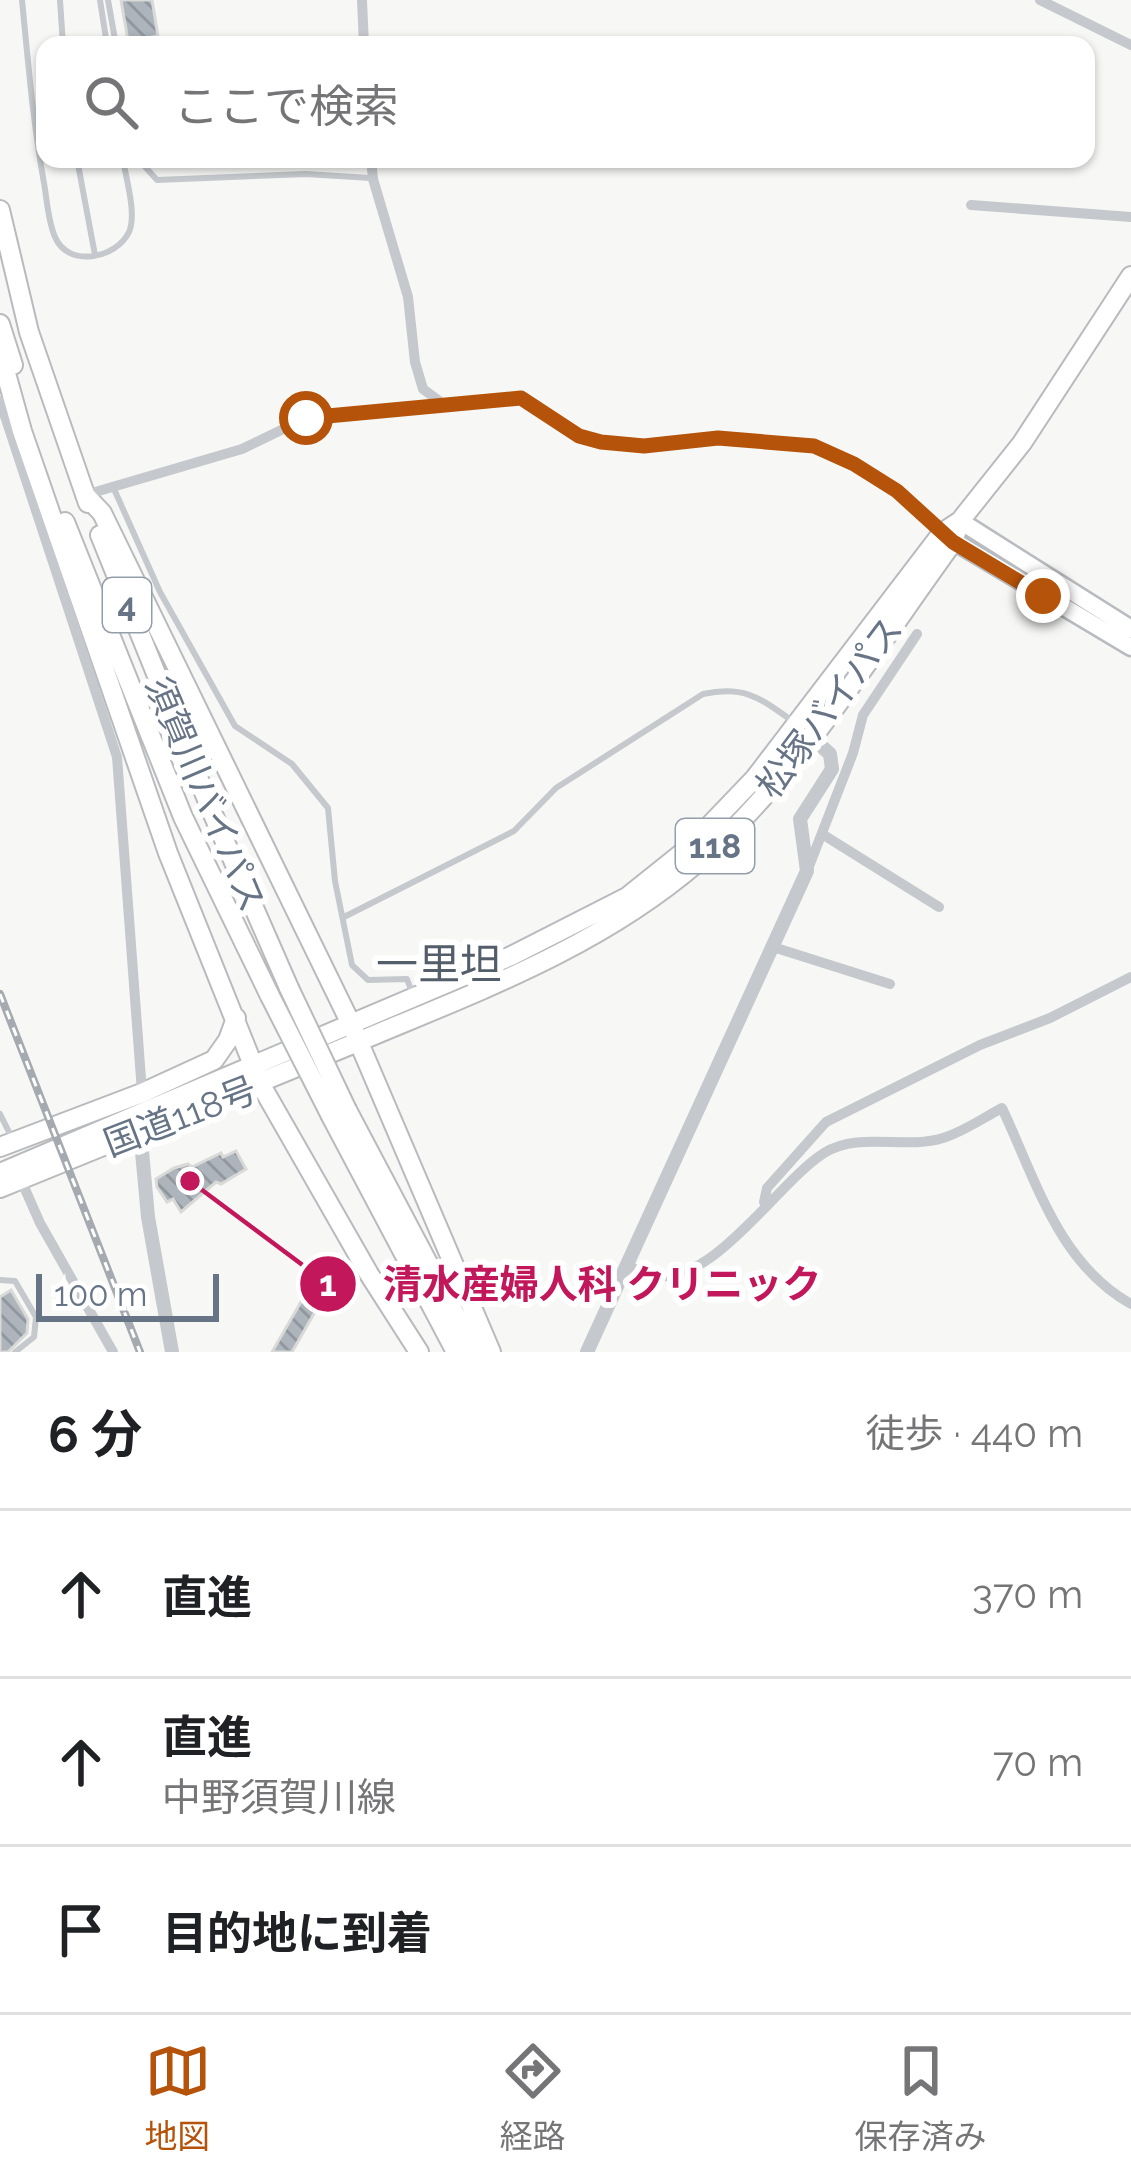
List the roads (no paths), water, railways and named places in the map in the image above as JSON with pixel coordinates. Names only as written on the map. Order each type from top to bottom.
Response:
[{"type":"highway","name":"須賀川バイパス","points":[[0,209],[29,332],[85,495],[280,992]]},
{"type":"highway","name":"松塚バイパス","points":[[355,1033],[520,975],[634,912],[733,830],[1022,443],[1131,276]]},
{"type":"highway","name":"須賀川バイパス","points":[[0,324],[60,508],[183,817],[280,992],[456,1352]]},
{"type":"highway","points":[[0,352],[16,433],[95,670],[187,908],[258,1075],[369,1274],[419,1352]]},
{"type":"highway","points":[[85,495],[102,514],[355,1033],[491,1352]]},
{"type":"highway","name":"松塚バイパス","points":[[355,1033],[413,996],[556,935],[641,887],[720,816],[804,730]]},
{"type":"highway","points":[[7,1145],[214,1060],[236,1018]]},
{"type":"highway","name":"国道118号","points":[[0,1188],[355,1033]]},
{"type":"highway","name":"須賀川バイパス","points":[[339,1113],[475,1352]]},
{"type":"highway","name":"国道118号","points":[[0,1173],[144,1122]]},
{"type":"main road","points":[[960,521],[1131,629]]},
{"type":"main road","points":[[948,537],[1131,647]]},
{"type":"street","points":[[362,0],[364,36]]},
{"type":"street","points":[[1040,0],[1131,45]]},
{"type":"street","points":[[372,168],[408,297],[423,389],[442,403]]},
{"type":"street","points":[[971,205],[1131,217]]},
{"type":"street","points":[[85,495],[242,449],[306,418],[521,398],[579,436],[601,442],[644,446],[718,438],[814,446],[897,491],[948,537]]},
{"type":"street","points":[[0,401],[16,433]]},
{"type":"street","points":[[587,1352],[807,872],[863,715],[917,634]]},
{"type":"street","points":[[95,670],[117,757],[148,1217],[172,1352]]},
{"type":"street","points":[[804,730],[830,754],[832,769],[800,819],[807,872]]},
{"type":"street","points":[[822,834],[939,908]]},
{"type":"street","points":[[773,947],[890,984]]},
{"type":"street","points":[[763,1206],[767,1188],[826,1121],[1131,977]]},
{"type":"street","points":[[628,1266],[653,1276],[679,1275],[722,1248],[829,1150],[855,1141],[884,1144],[944,1138],[1002,1108],[1075,1260],[1131,1304]]},
{"type":"street","points":[[21,1180],[113,1352]]},
{"type":"lane","points":[[22,0],[36,118]]},
{"type":"lane","points":[[60,0],[62,36]]},
{"type":"lane","points":[[104,0],[110,36]]},
{"type":"lane","points":[[29,80],[36,79]]},
{"type":"lane","points":[[44,168],[53,235],[68,253],[78,257],[118,246],[131,224],[124,168]]},
{"type":"lane","points":[[79,168],[95,255]]},
{"type":"lane","points":[[147,168],[158,180],[306,174],[373,179]]},
{"type":"lane","points":[[113,486],[160,592],[235,726],[292,764],[328,808],[352,964],[368,980],[406,979],[413,996]]},
{"type":"lane","points":[[342,918],[514,831],[556,788],[703,694],[723,690],[753,694],[804,730]]},
{"type":"lane","points":[[0,1114],[7,1145]]},
{"type":"lane","points":[[0,1280],[15,1281],[36,1317],[34,1337],[15,1352]]},
{"type":"railway","points":[[0,994],[140,1352]]},
{"type":"place","name":"清水産婦人科 クリニック","points":[[190,1181]]},
{"type":"district","name":"一里坦","points":[[439,964]]}]
